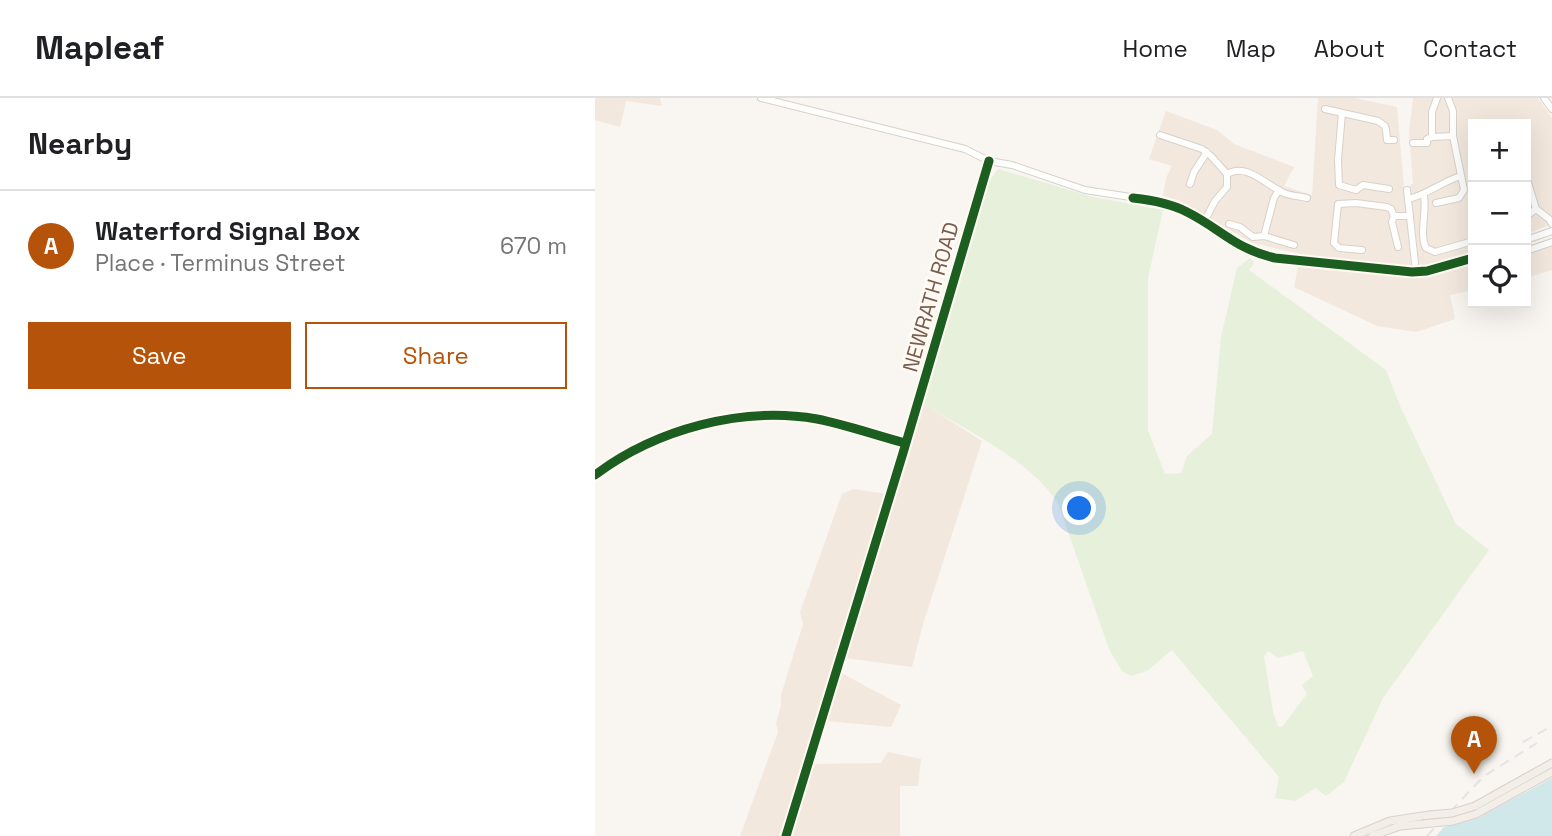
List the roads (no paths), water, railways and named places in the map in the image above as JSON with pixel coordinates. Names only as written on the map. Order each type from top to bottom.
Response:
[{"type":"main road","points":[[1354,836],[1389,821],[1476,810],[1552,763]]},
{"type":"main road","points":[[1372,836],[1400,826],[1453,821],[1551,773]]},
{"type":"street","points":[[761,98],[965,149],[989,161],[1012,165],[1085,190],[1161,202],[1189,213],[1236,245],[1257,254],[1361,268],[1416,272],[1468,259]]},
{"type":"street","points":[[1432,136],[1431,112],[1437,98]]},
{"type":"street","points":[[1436,203],[1463,195],[1453,136],[1453,111],[1448,98]]},
{"type":"street","points":[[1544,98],[1552,109]]},
{"type":"street","points":[[1325,109],[1378,121],[1385,126],[1387,141],[1394,140]]},
{"type":"street","points":[[1342,113],[1338,181],[1342,187],[1356,190],[1363,185],[1389,189]]},
{"type":"street","points":[[1386,130],[1396,128]]},
{"type":"street","points":[[1160,135],[1207,152],[1227,174],[1227,187],[1215,201],[1204,222]]},
{"type":"street","points":[[1413,143],[1427,143],[1427,139],[1432,136],[1453,136]]},
{"type":"street","points":[[1190,184],[1207,152]]},
{"type":"street","name":"NEWRATH ROAD","points":[[786,836],[989,161]]},
{"type":"street","points":[[1227,174],[1237,170],[1251,174],[1279,190],[1307,198]]},
{"type":"street","points":[[1408,199],[1424,195],[1434,187],[1461,176]]},
{"type":"street","points":[[1528,182],[1536,209],[1552,224]]},
{"type":"street","points":[[1264,236],[1279,190]]},
{"type":"street","points":[[1356,190],[1356,203]]},
{"type":"street","points":[[1407,190],[1416,272]]},
{"type":"street","points":[[1424,195],[1426,209],[1423,235],[1426,248],[1434,252],[1468,242]]},
{"type":"street","points":[[1362,250],[1339,248],[1334,243],[1338,204],[1356,203],[1391,209],[1398,247]]},
{"type":"street","points":[[1531,213],[1536,209]]},
{"type":"street","points":[[1394,216],[1410,216]]},
{"type":"street","points":[[1229,224],[1240,226],[1253,237],[1264,236],[1294,245]]},
{"type":"street","points":[[1531,238],[1552,231]]},
{"type":"street","points":[[1539,236],[1543,246]]},
{"type":"street","points":[[1531,250],[1552,242]]},
{"type":"street","points":[[595,475],[641,447],[678,432],[755,416],[814,419],[905,443]]},
{"type":"water","points":[[1552,778],[1552,836],[1436,836],[1444,827],[1478,818]]},
{"type":"railway","points":[[1523,742],[1552,726]]},
{"type":"railway","points":[[1427,836],[1484,776],[1537,743]]},
{"type":"place","name":"Waterford Signal Box","points":[[1474,774]]}]
